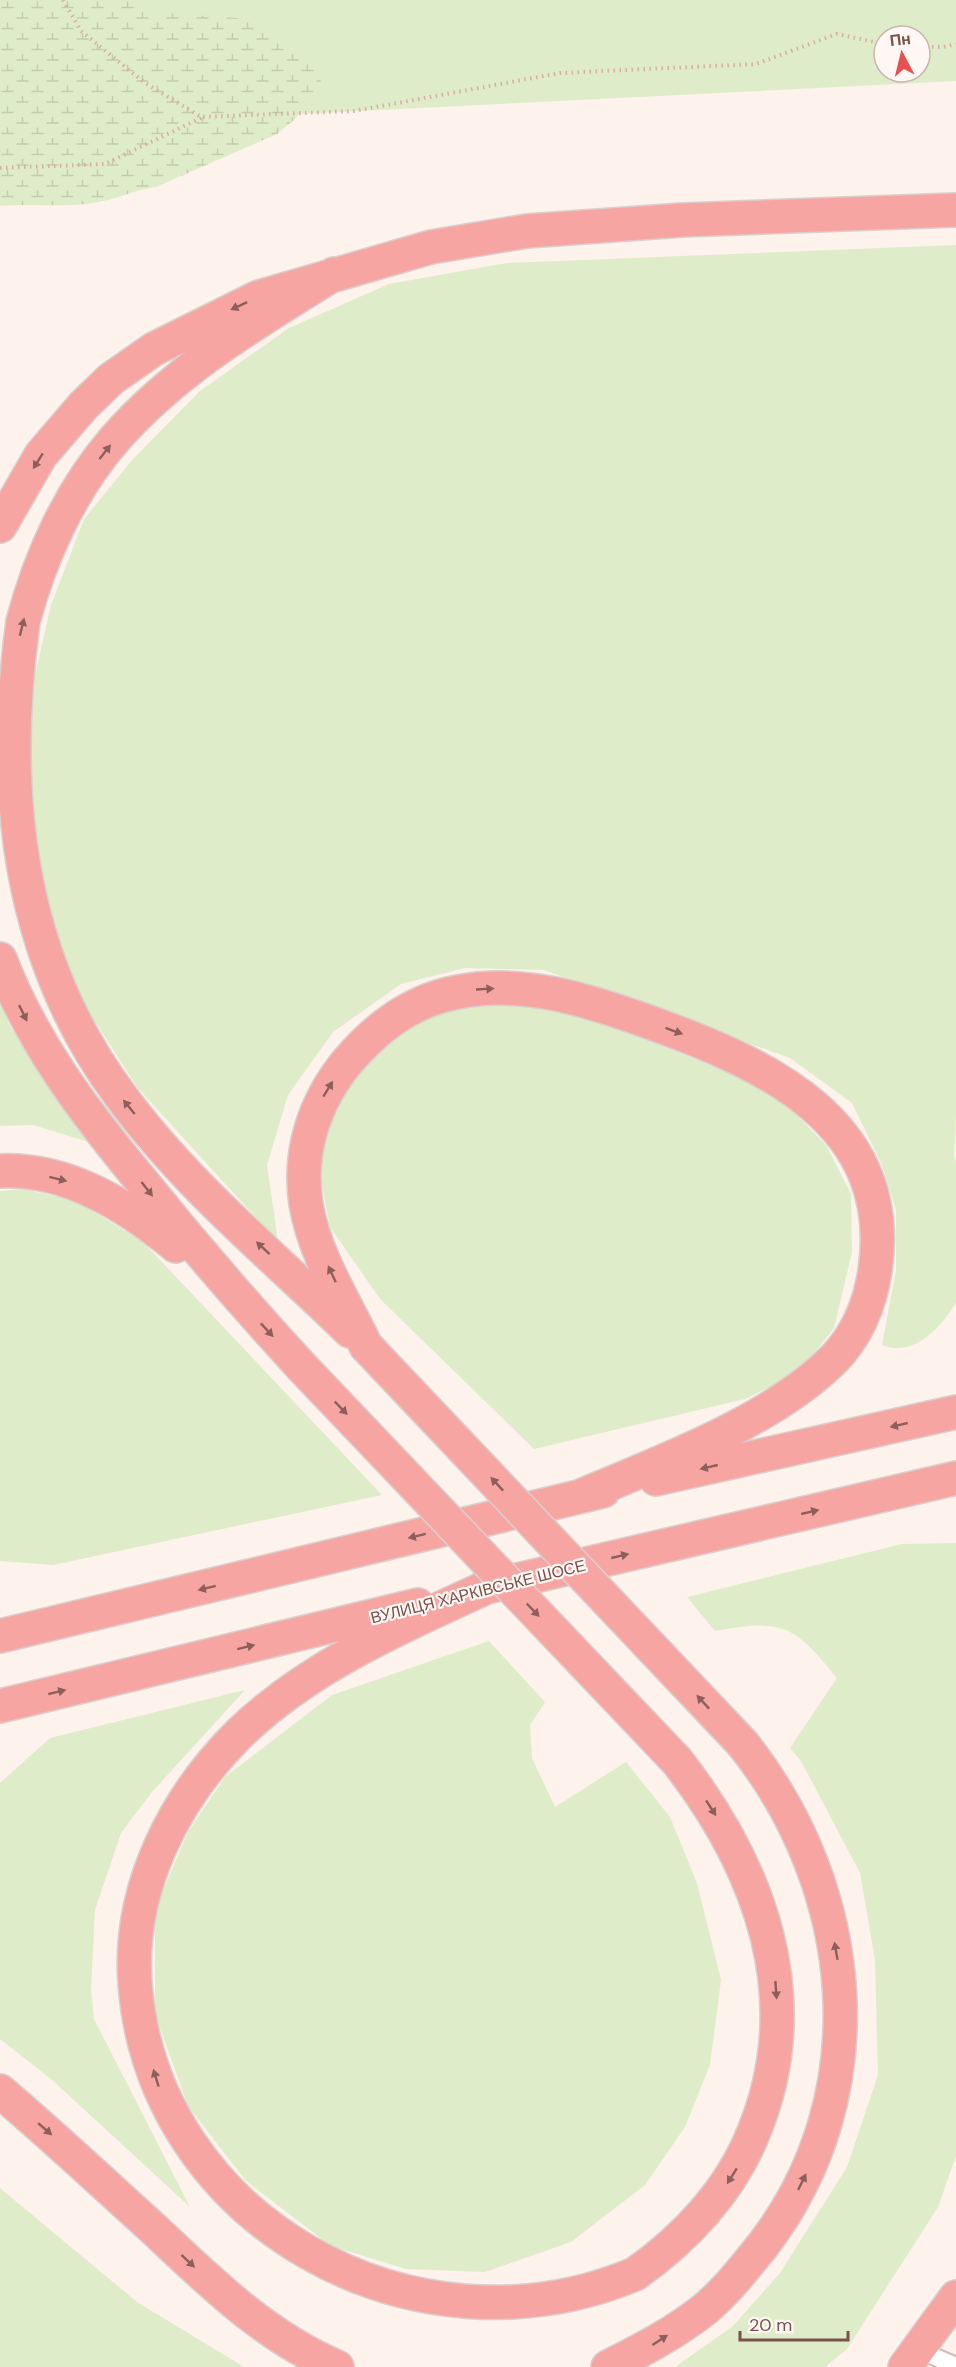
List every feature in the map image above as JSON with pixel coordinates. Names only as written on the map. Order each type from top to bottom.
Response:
[{"type":"highway","points":[[1,528],[41,455],[83,406],[111,379],[154,349],[259,297],[431,247],[527,231],[683,220],[956,210]]},
{"type":"highway","points":[[334,274],[213,350],[179,376],[121,433],[93,467],[54,535],[29,598],[14,664],[4,734],[4,763],[12,849],[23,902],[54,987],[91,1052],[132,1111],[207,1194],[366,1346],[743,1744],[786,1805],[808,1850],[826,1901],[837,1956],[841,2013],[835,2085],[816,2153],[784,2218],[740,2274],[706,2308],[656,2344],[608,2367]]},
{"type":"highway","points":[[0,959],[26,1020],[62,1079],[106,1140],[234,1294],[677,1761],[721,1824],[742,1863],[766,1930],[776,1983],[778,2030],[772,2071],[763,2111],[745,2155],[723,2190],[693,2225],[662,2253],[616,2286],[570,2309],[481,2327],[433,2325],[393,2316],[358,2304],[320,2284],[283,2258],[253,2232],[223,2197],[193,2155],[159,2088],[142,2027],[135,1984],[135,1941],[148,1878],[167,1831],[184,1802],[223,1750],[284,1696],[335,1664],[424,1616],[487,1587]]},
{"type":"highway","points":[[366,1346],[313,1230],[307,1208],[303,1176],[305,1148],[314,1117],[327,1089],[365,1042],[396,1017],[432,998],[457,992],[502,988],[542,991],[599,1006],[702,1041],[776,1076],[800,1092],[821,1110],[854,1150],[872,1197],[877,1227],[877,1257],[866,1310],[852,1337],[835,1358],[785,1398],[705,1441],[583,1495]]},
{"type":"highway","points":[[0,1171],[38,1174],[90,1189],[154,1227],[234,1294]]},
{"type":"highway","points":[[0,1636],[583,1495],[956,1412]]},
{"type":"highway","name":"ВУЛИЦЯ ХАРКІВСЬКЕ ШОСЕ","points":[[0,1706],[487,1587],[956,1478]]},
{"type":"highway","points":[[0,2091],[50,2133],[234,2303],[275,2334],[314,2357],[337,2367]]},
{"type":"highway","points":[[912,2359],[956,2297]]},
{"type":"lane","points":[[912,2359],[956,2367]]},
{"type":"path","points":[[63,0],[81,31],[145,82],[201,117]]},
{"type":"path","points":[[0,168],[105,164],[201,117],[354,111],[560,73],[756,64],[837,34],[872,41]]},
{"type":"path","points":[[932,47],[956,44]]},
{"type":"green space","points":[[0,0],[956,0],[956,81],[932,82],[932,24],[872,24],[872,84],[896,84],[0,129]]},
{"type":"green space","points":[[0,0],[127,0],[150,12],[238,18],[259,24],[280,35],[314,66],[323,86],[294,120],[277,134],[156,187],[101,202],[0,206]]},
{"type":"green space","points":[[956,245],[956,1117],[954,1156],[956,1162],[956,1303],[950,1312],[943,1322],[916,1344],[894,1348],[882,1345],[896,1270],[896,1210],[882,1165],[852,1103],[790,1058],[544,970],[465,968],[401,984],[333,1032],[288,1095],[267,1165],[278,1242],[137,1087],[64,973],[42,886],[24,789],[26,714],[51,605],[84,519],[133,459],[200,391],[289,328],[389,284],[507,263]]},
{"type":"green space","points":[[519,997],[605,1023],[754,1083],[790,1108],[826,1145],[851,1194],[852,1252],[834,1328],[799,1373],[745,1399],[534,1449],[380,1299],[330,1227],[316,1155],[346,1080],[392,1034],[465,999]]},
{"type":"green space","points":[[0,1004],[11,1028],[92,1143],[33,1125],[0,1126]]},
{"type":"green space","points":[[23,1189],[76,1201],[143,1242],[382,1495],[53,1565],[0,1561],[0,1191]]},
{"type":"green space","points":[[956,1543],[956,2156],[938,2207],[847,2349],[825,2367],[675,2367],[733,2326],[780,2273],[847,2167],[878,2075],[875,1960],[860,1873],[801,1761],[790,1748],[837,1678],[797,1636],[772,1626],[738,1627],[715,1631],[687,1597],[902,1544]]},
{"type":"green space","points":[[489,1641],[545,1702],[530,1725],[532,1758],[555,1807],[626,1762],[670,1817],[697,1883],[721,1980],[710,2065],[685,2127],[645,2185],[571,2242],[485,2272],[406,2269],[331,2246],[246,2181],[188,2106],[155,2014],[155,1909],[188,1832],[225,1777],[332,1695]]},
{"type":"green space","points":[[245,1690],[152,1792],[121,1833],[95,1910],[91,1989],[94,2019],[190,2207],[51,2079],[0,2039],[0,1783],[50,1738]]},
{"type":"green space","points":[[0,2188],[137,2302],[244,2367],[0,2367]]}]
